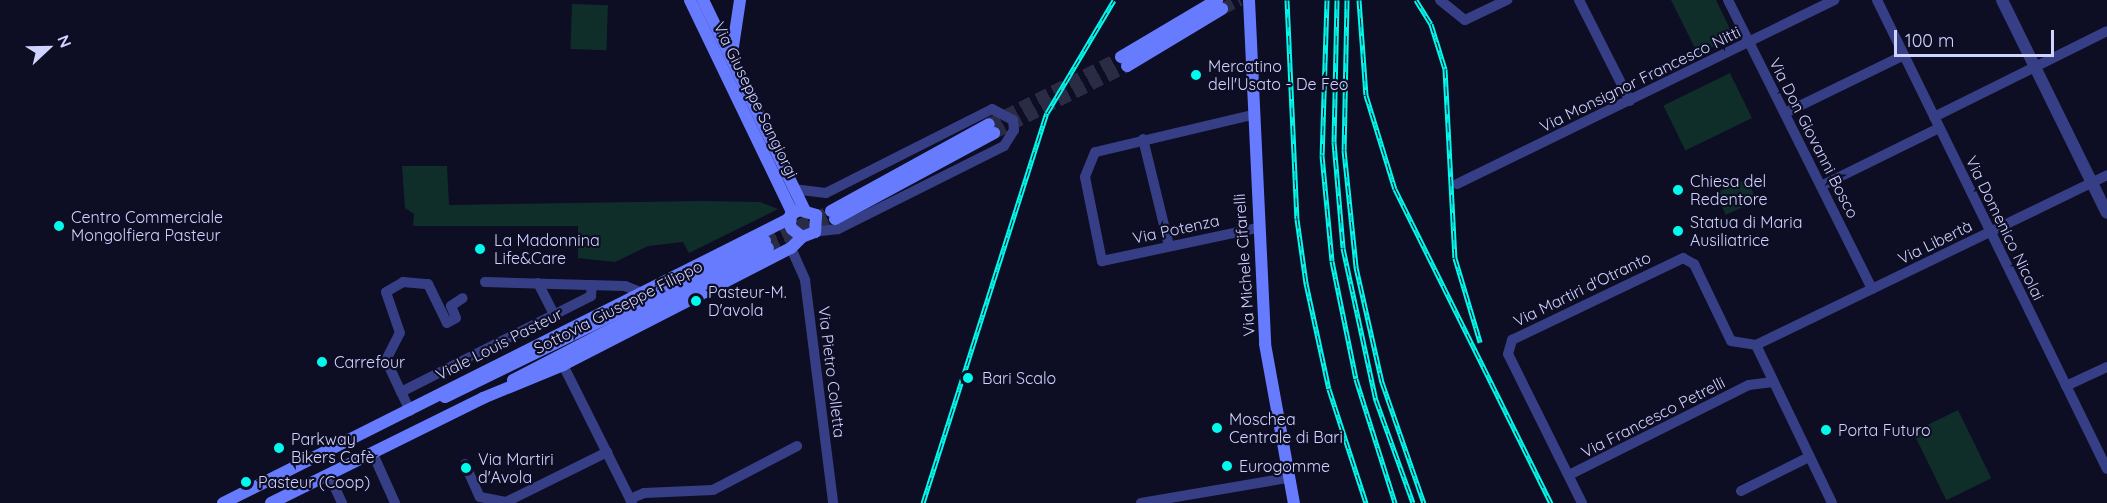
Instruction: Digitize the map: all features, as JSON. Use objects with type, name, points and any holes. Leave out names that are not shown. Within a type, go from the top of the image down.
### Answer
[{"type":"main road","name":"Via Giuseppe Sangiorgi","points":[[690,0],[791,215]]},
{"type":"main road","name":"Via Giuseppe Sangiorgi","points":[[703,0],[793,189],[806,209]]},
{"type":"main road","name":"Via Michele Cifarelli","points":[[1249,0],[1257,228],[1265,344],[1294,503]]},
{"type":"main road","points":[[1124,62],[1219,4]]},
{"type":"main road","points":[[712,19],[738,6]]},
{"type":"main road","points":[[734,63],[730,44],[738,6]]},
{"type":"main road","points":[[802,237],[792,229],[791,215],[971,134],[992,129],[833,215],[971,134]]},
{"type":"main road","points":[[271,503],[483,398],[563,365],[791,248],[802,237],[815,232],[818,219],[806,209]]},
{"type":"main road","name":"Viale Louis Pasteur","points":[[223,503],[410,411],[791,215]]},
{"type":"main road","name":"Sottovia Giuseppe Filippo","points":[[410,411],[513,367],[767,245],[483,398]]},
{"type":"street","points":[[1440,0],[1465,20],[1507,0]]},
{"type":"street","points":[[1579,0],[1630,101]]},
{"type":"street","name":"Via Don Giovanni Bosco","points":[[1728,0],[1872,289]]},
{"type":"street","name":"Via Monsignor Francesco Nitti","points":[[1457,184],[1835,0]]},
{"type":"street","name":"Via Domenico Nicolai","points":[[1876,0],[2107,469]]},
{"type":"street","points":[[2002,0],[2107,213]]},
{"type":"street","points":[[1821,186],[2035,67],[2107,31]]},
{"type":"street","points":[[1785,113],[1904,55]]},
{"type":"street","points":[[793,189],[826,193],[992,109],[1013,120],[1014,130],[1004,146],[838,229],[815,232]]},
{"type":"street","points":[[1169,246],[1143,139],[1252,115]]},
{"type":"street","name":"Via Potenza","points":[[1143,139],[1095,152],[1085,177],[1102,261],[1257,228]]},
{"type":"street","name":"Via Libertà","points":[[1758,350],[1872,289],[2107,175]]},
{"type":"street","name":"Via Pietro Colletta","points":[[791,248],[805,280],[833,503]]},
{"type":"street","name":"Via Martiri d'Otranto","points":[[1569,475],[1508,354],[1512,340],[1678,259],[1694,264],[1734,344],[1758,350]]},
{"type":"street","points":[[410,411],[386,360],[400,333],[386,292],[403,282],[428,284],[447,323],[456,318],[450,306],[463,298]]},
{"type":"street","points":[[485,282],[592,285],[640,292]]},
{"type":"street","points":[[538,283],[554,315]]},
{"type":"street","points":[[401,392],[591,296],[592,285]]},
{"type":"street","points":[[1758,350],[1832,503]]},
{"type":"street","name":"Via Francesco Petrelli","points":[[1750,385],[1758,350]]},
{"type":"street","points":[[563,365],[631,501],[644,493],[713,490],[797,446]]},
{"type":"street","points":[[2066,386],[2107,367]]},
{"type":"street","name":"Via Francesco Petrelli","points":[[1569,475],[1750,385],[1773,382]]},
{"type":"street","points":[[465,464],[480,497],[506,502],[607,452]]},
{"type":"street","points":[[373,454],[395,503]]},
{"type":"street","points":[[1741,491],[1809,457]]},
{"type":"street","points":[[329,475],[342,503]]},
{"type":"street","points":[[1569,475],[1582,503]]},
{"type":"street","points":[[1141,503],[1288,478]]},
{"type":"green space","points":[[1671,0],[1716,0],[1734,37],[1698,54]]},
{"type":"green space","points":[[572,4],[608,5],[606,50],[570,49]]},
{"type":"green space","points":[[1730,73],[1752,118],[1685,150],[1663,105]]},
{"type":"green space","points":[[402,166],[447,166],[449,205],[703,201],[760,202],[778,209],[689,253],[683,242],[648,246],[615,262],[578,258],[578,226],[413,226],[414,214],[405,208]]},
{"type":"green space","points":[[1747,179],[1757,201],[1726,215],[1716,193]]},
{"type":"green space","points":[[1958,410],[1991,478],[1946,500],[1913,432]]},
{"type":"tunnel","points":[[1222,9],[1240,0]]},
{"type":"tunnel","points":[[989,124],[1121,57]]},
{"type":"tunnel","points":[[994,133],[1127,66]]},
{"type":"tunnel","points":[[765,241],[831,211]]},
{"type":"tunnel","points":[[768,248],[835,219]]},
{"type":"railway","points":[[923,503],[1047,113],[1114,0]]},
{"type":"railway","points":[[1287,0],[1297,219],[1306,283],[1329,389],[1366,503]]},
{"type":"railway","points":[[1327,0],[1322,155],[1332,261],[1356,379],[1395,503]]},
{"type":"railway","points":[[1337,0],[1334,142],[1343,248],[1376,400],[1413,503]]},
{"type":"railway","points":[[1347,0],[1344,150],[1356,267],[1382,382],[1424,503]]},
{"type":"railway","points":[[1359,0],[1366,95],[1395,189],[1551,503]]},
{"type":"railway","points":[[1416,0],[1431,24],[1445,69],[1455,258],[1480,342]]},
{"type":"place","name":"Mercatino dell'Usato - De Feo","points":[[1196,75]]},
{"type":"place","name":"Chiesa del Redentore","points":[[1678,190]]},
{"type":"place","name":"Centro Commerciale Mongolfiera Pasteur","points":[[59,226]]},
{"type":"place","name":"Statua di Maria Ausiliatrice","points":[[1678,231]]},
{"type":"place","name":"La Madonnina Life&Care","points":[[480,249]]},
{"type":"place","name":"Pasteur-M. D'avola","points":[[696,301]]},
{"type":"place","name":"Carrefour","points":[[322,362]]},
{"type":"place","name":"Bari Scalo","points":[[968,378]]},
{"type":"place","name":"Moschea Centrale di Bari","points":[[1217,428]]},
{"type":"place","name":"Porta Futuro","points":[[1826,430]]},
{"type":"place","name":"Parkway Bikers Cafè","points":[[279,448]]},
{"type":"place","name":"Eurogomme","points":[[1227,466]]},
{"type":"place","name":"Via Martiri d'Avola","points":[[466,468]]},
{"type":"place","name":"Pasteur (Coop)","points":[[246,482]]}]
